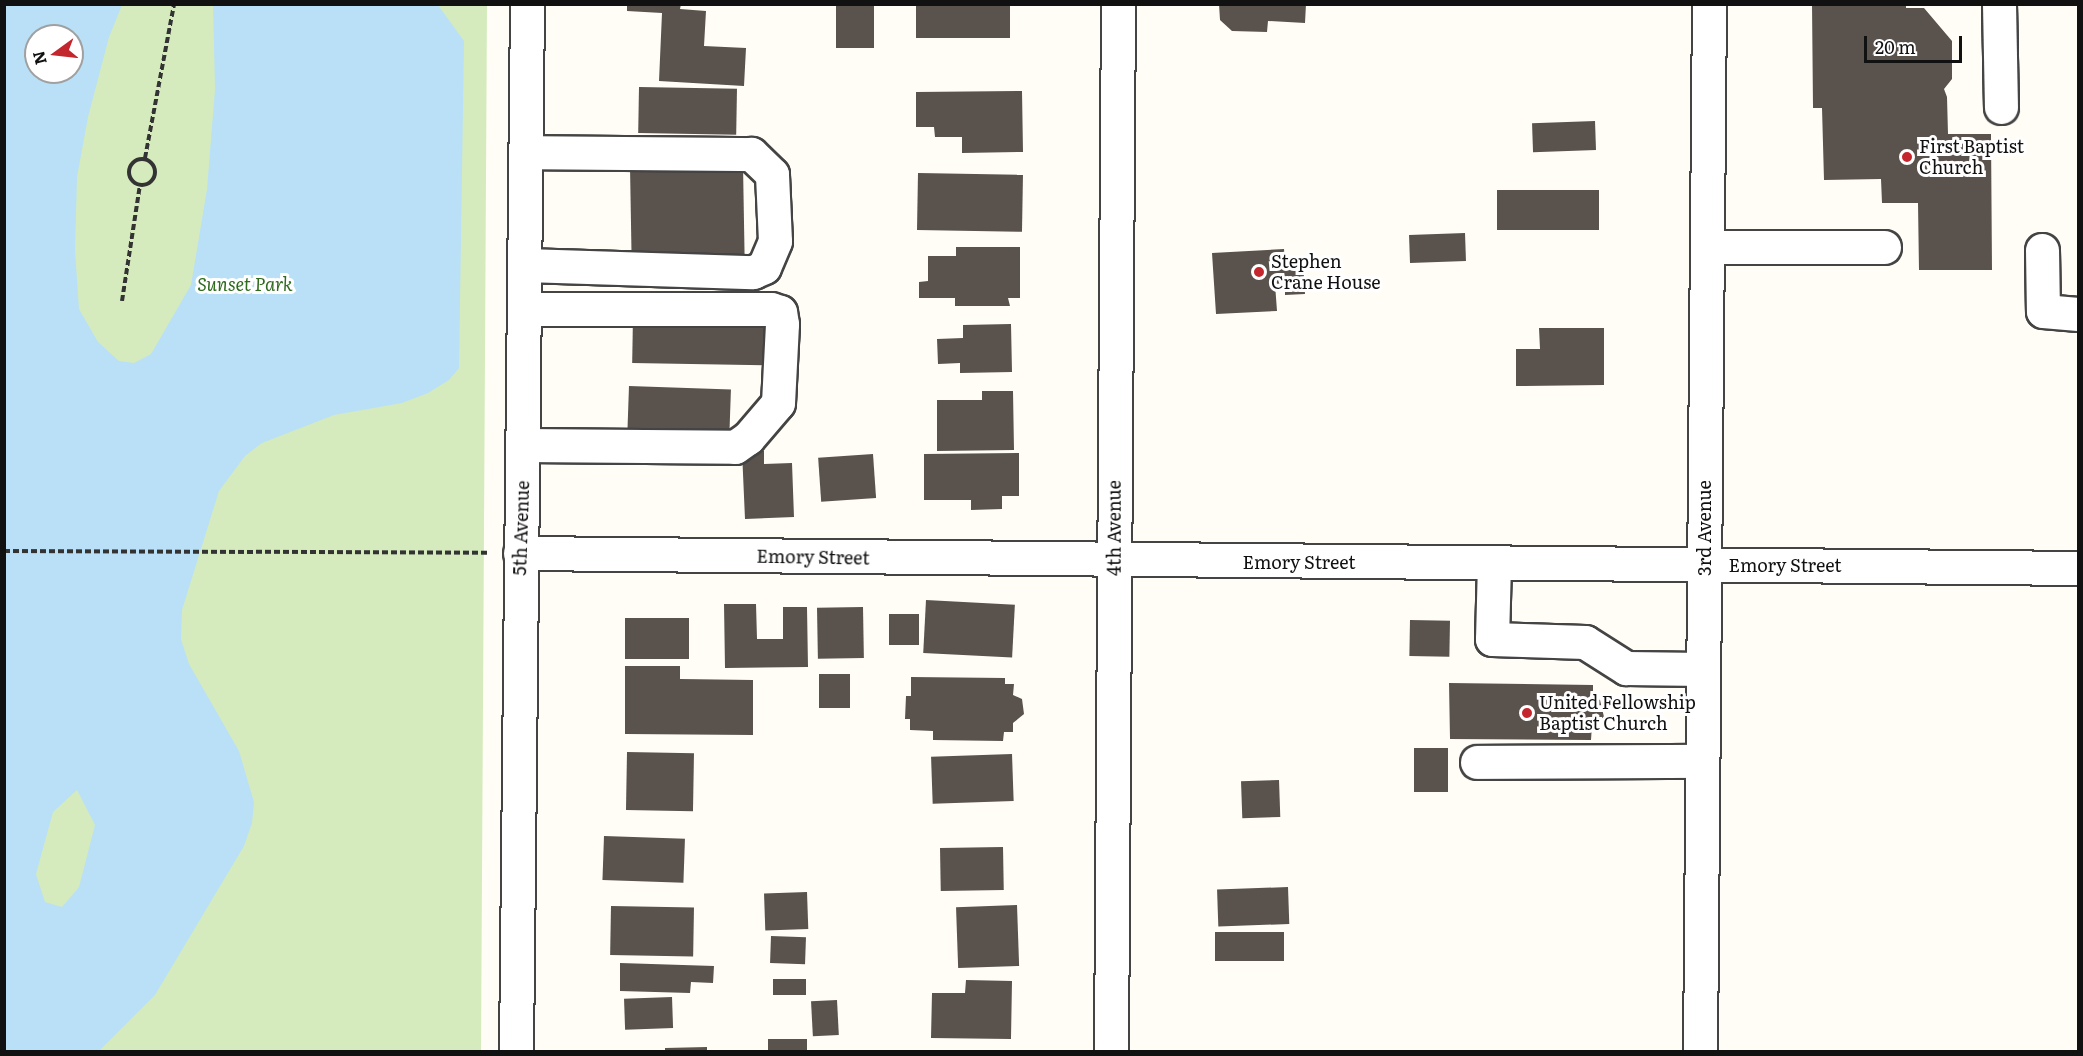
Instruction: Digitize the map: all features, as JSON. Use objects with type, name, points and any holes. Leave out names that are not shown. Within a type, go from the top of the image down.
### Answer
[{"type":"street","name":"5th Avenue","points":[[516,1052],[528,4]]},
{"type":"street","name":"4th Avenue","points":[[1111,1052],[1118,4]]},
{"type":"street","name":"3rd Avenue","points":[[1700,1052],[1709,4]]},
{"type":"street","points":[[2000,4],[2001,107]]},
{"type":"street","points":[[525,264],[753,273],[764,267],[775,241],[772,174],[752,154],[526,152]]},
{"type":"street","points":[[1707,247],[1884,247]]},
{"type":"street","points":[[2042,250],[2043,312],[2079,314]]},
{"type":"street","points":[[524,445],[735,447],[748,438],[778,403],[782,324],[780,312],[771,309],[525,309]]},
{"type":"street","name":"Emory Street","points":[[520,553],[2079,568]]},
{"type":"street","points":[[1494,563],[1492,639],[1586,642],[1626,669],[1703,669]]},
{"type":"street","points":[[1477,762],[1702,761]]},
{"type":"path","points":[[140,185],[152,180],[155,172],[145,158],[174,4]]},
{"type":"path","points":[[140,185],[130,178],[129,169],[133,162],[145,158]]},
{"type":"path","points":[[122,301],[140,185]]},
{"type":"path","points":[[4,551],[520,553]]},
{"type":"green space","name":"Sunset Park","points":[[5,5],[487,5],[481,1051],[5,1052]]},
{"type":"water","points":[[5,4],[122,5],[109,37],[88,117],[77,177],[75,250],[79,309],[98,342],[119,361],[134,363],[151,354],[191,285],[207,189],[215,89],[213,5],[438,5],[464,41],[459,368],[449,380],[428,393],[402,403],[334,415],[262,443],[245,456],[219,491],[182,610],[181,639],[189,664],[239,751],[254,802],[252,823],[244,846],[155,995],[99,1051],[5,1051]],"holes":[[[77,790],[95,825],[79,887],[62,907],[45,902],[36,874],[53,812]]]},
{"type":"building","points":[[627,4],[681,4],[680,9],[706,11],[704,46],[746,48],[744,86],[659,81],[662,13],[627,11]]},
{"type":"building","points":[[836,4],[874,4],[874,48],[836,48]]},
{"type":"building","points":[[916,4],[1010,4],[1010,38],[916,38]]},
{"type":"building","points":[[1219,4],[1306,4],[1305,23],[1268,21],[1267,32],[1232,31],[1220,20]]},
{"type":"building","name":"First Baptist Church","points":[[1812,4],[1906,4],[1906,8],[1924,8],[1952,41],[1952,79],[1944,89],[1947,97],[1948,134],[1991,134],[1992,270],[1919,270],[1918,203],[1882,203],[1881,179],[1824,180],[1822,108],[1813,108]]},
{"type":"building","points":[[639,87],[737,89],[736,135],[638,133]]},
{"type":"building","points":[[1022,91],[1023,152],[962,153],[962,137],[935,137],[934,127],[916,127],[916,92]]},
{"type":"building","points":[[1595,121],[1596,150],[1533,152],[1532,123]]},
{"type":"building","points":[[743,165],[745,266],[632,268],[630,167]]},
{"type":"building","points":[[918,173],[1023,175],[1022,232],[917,230]]},
{"type":"building","points":[[1497,190],[1599,190],[1599,230],[1497,230]]},
{"type":"building","points":[[1465,233],[1466,261],[1410,263],[1409,235]]},
{"type":"building","points":[[956,247],[1020,247],[1020,298],[1008,298],[1010,306],[955,306],[955,298],[919,298],[919,282],[928,281],[928,256],[956,256]]},
{"type":"building","name":"Stephen Crane House","points":[[1284,249],[1285,262],[1303,261],[1305,294],[1285,295],[1285,283],[1275,284],[1277,311],[1216,314],[1212,253]]},
{"type":"building","points":[[633,316],[773,318],[772,365],[632,363]]},
{"type":"building","points":[[1011,324],[1012,372],[960,373],[960,363],[938,364],[937,339],[963,338],[963,325]]},
{"type":"building","points":[[1539,328],[1604,328],[1604,385],[1516,386],[1516,349],[1540,349]]},
{"type":"building","points":[[629,386],[731,390],[729,439],[627,435]]},
{"type":"building","points":[[982,391],[1013,391],[1014,450],[937,451],[937,400],[982,400]]},
{"type":"building","points":[[742,451],[764,451],[764,464],[792,463],[794,517],[745,519]]},
{"type":"building","points":[[1019,453],[1019,496],[1002,496],[1002,509],[971,510],[971,500],[924,500],[924,454]]},
{"type":"building","points":[[873,454],[876,498],[821,502],[818,458]]},
{"type":"building","points":[[926,600],[1015,605],[1012,658],[923,653]]},
{"type":"building","points":[[724,604],[756,604],[757,639],[783,639],[783,607],[807,607],[808,667],[725,668]]},
{"type":"building","points":[[863,607],[864,658],[818,659],[817,608]]},
{"type":"building","points":[[889,614],[919,614],[919,645],[889,645]]},
{"type":"building","points":[[625,618],[689,618],[689,659],[625,659]]},
{"type":"building","points":[[1410,620],[1450,621],[1449,657],[1409,656]]},
{"type":"building","points":[[625,666],[680,666],[680,679],[753,680],[753,735],[625,734]]},
{"type":"building","points":[[819,674],[850,674],[850,708],[819,708]]},
{"type":"building","points":[[911,677],[1005,678],[1005,684],[1014,684],[1013,695],[1022,699],[1024,714],[1013,723],[1013,732],[1004,732],[1003,741],[933,740],[933,731],[910,730],[910,719],[905,719],[906,696],[911,696]]},
{"type":"building","name":"United Fellowship Baptist Church","points":[[1449,683],[1593,685],[1593,696],[1600,700],[1604,717],[1592,725],[1591,740],[1450,739]]},
{"type":"building","points":[[1414,748],[1448,748],[1448,792],[1414,792]]},
{"type":"building","points":[[627,752],[694,753],[693,811],[626,810]]},
{"type":"building","points":[[1012,754],[1014,801],[933,804],[931,757]]},
{"type":"building","points":[[1279,780],[1280,817],[1242,818],[1241,781]]},
{"type":"building","points":[[604,836],[685,839],[683,883],[602,880]]},
{"type":"building","points":[[1003,847],[1004,890],[941,891],[940,848]]},
{"type":"building","points":[[1288,887],[1289,924],[1218,926],[1217,889]]},
{"type":"building","points":[[807,892],[808,929],[765,930],[764,894]]},
{"type":"building","points":[[1017,905],[1019,966],[958,968],[956,907]]},
{"type":"building","points":[[611,906],[694,907],[693,956],[610,955]]},
{"type":"building","points":[[1215,932],[1284,932],[1284,961],[1215,961]]},
{"type":"building","points":[[771,936],[806,937],[805,964],[770,963]]},
{"type":"building","points":[[620,963],[714,966],[713,983],[691,982],[690,993],[620,991]]},
{"type":"building","points":[[773,979],[806,979],[806,995],[773,995]]},
{"type":"building","points":[[966,980],[1012,981],[1011,1039],[931,1038],[932,993],[965,993]]},
{"type":"building","points":[[672,997],[673,1028],[625,1030],[624,999]]},
{"type":"building","points":[[837,1000],[839,1035],[813,1036],[811,1001]]},
{"type":"building","points":[[768,1039],[807,1039],[807,1052],[768,1052]]},
{"type":"building","points":[[707,1047],[707,1052],[665,1052],[665,1048]]},
{"type":"place","name":"First Baptist Church","points":[[1907,157]]},
{"type":"place","name":"Stephen Crane House","points":[[1259,272]]},
{"type":"place","name":"United Fellowship Baptist Church","points":[[1527,713]]}]
